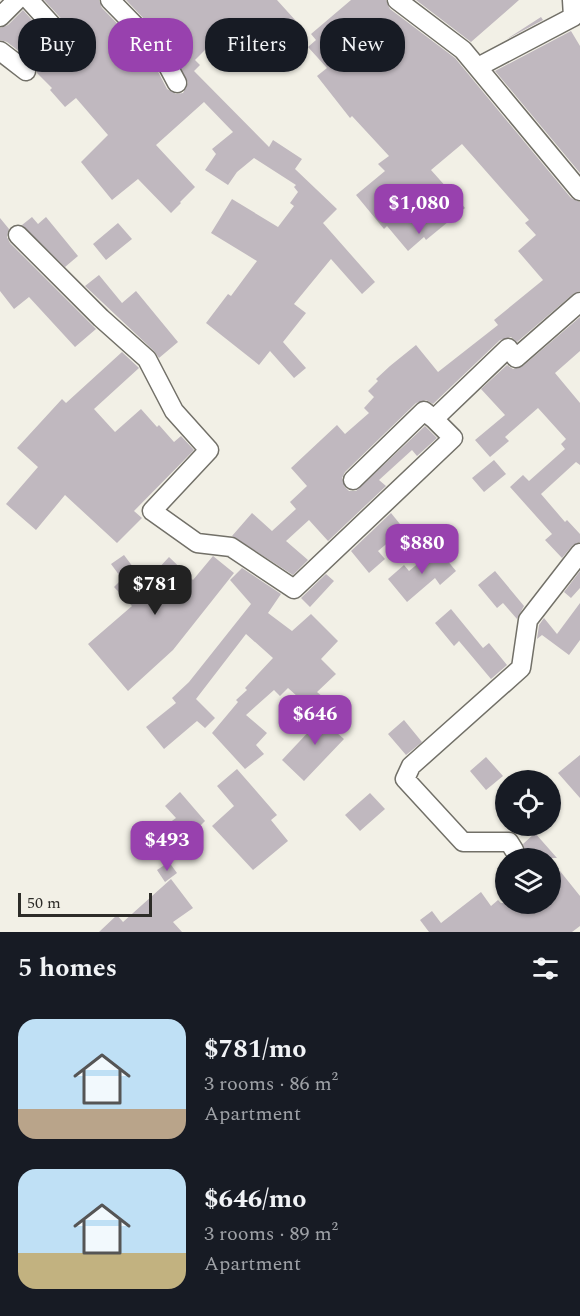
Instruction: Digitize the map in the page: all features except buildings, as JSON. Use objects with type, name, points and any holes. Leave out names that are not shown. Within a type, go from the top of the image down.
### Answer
[{"type":"street","points":[[0,17],[17,0]]},
{"type":"street","points":[[29,0],[45,18]]},
{"type":"street","points":[[110,0],[160,51],[177,83]]},
{"type":"street","points":[[397,0],[463,50],[580,191]]},
{"type":"street","points":[[478,67],[573,17],[572,0]]},
{"type":"street","points":[[0,51],[18,65]]},
{"type":"street","points":[[18,235],[101,318],[147,359],[174,411],[209,450],[152,511],[197,543],[231,547],[294,589],[453,438],[424,411],[353,480]]},
{"type":"street","points":[[435,419],[508,348],[516,358],[580,302]]},
{"type":"street","points":[[513,848],[509,842],[463,842],[405,779],[411,766],[521,668],[528,620],[580,554]]}]
